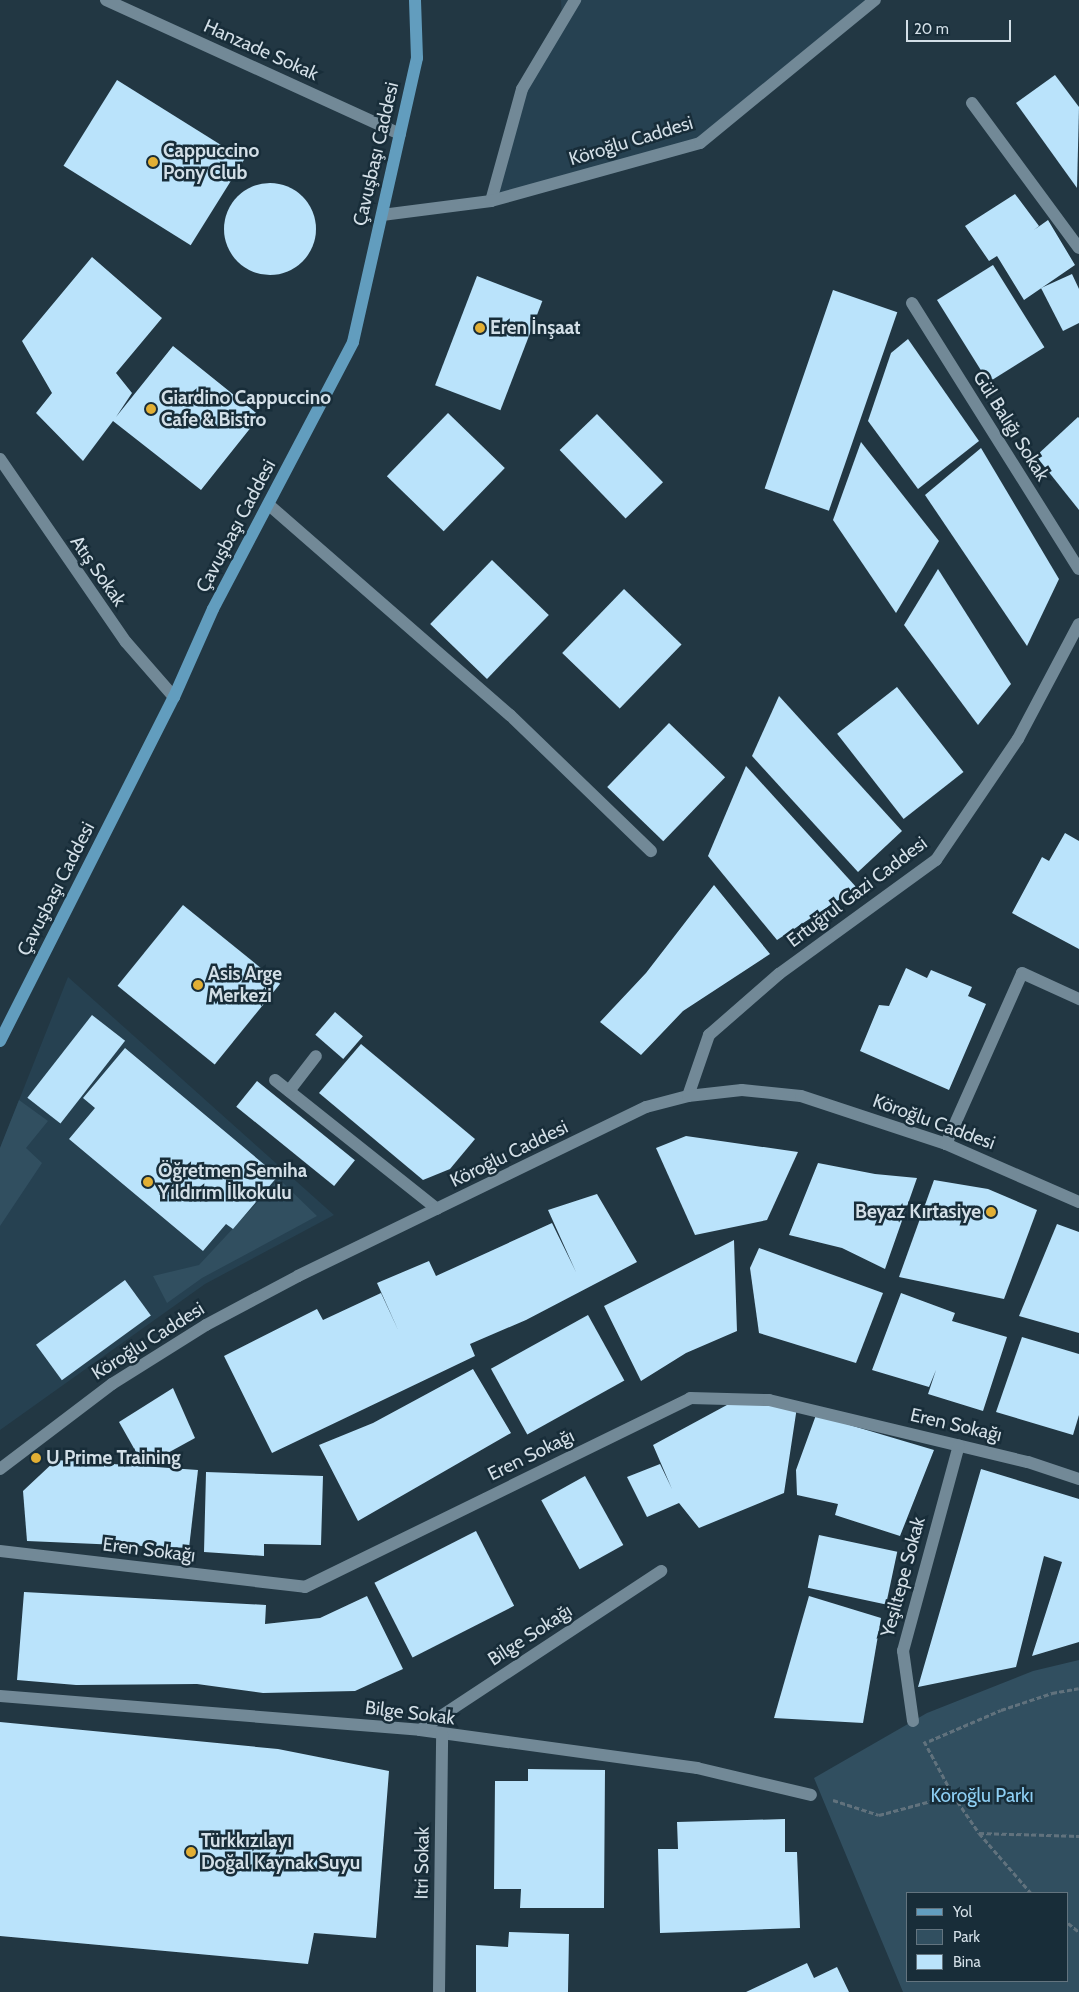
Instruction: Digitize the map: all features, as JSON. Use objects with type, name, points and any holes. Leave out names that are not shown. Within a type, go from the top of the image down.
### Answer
[{"type":"main road","name":"Çavuşbaşı Caddesi","points":[[0,1041],[174,697],[213,609],[353,342],[417,58],[415,0]]},
{"type":"street","name":"Hanzade Sokak","points":[[106,0],[400,134]]},
{"type":"street","points":[[490,201],[522,89],[575,0]]},
{"type":"street","name":"Köroğlu Caddesi","points":[[382,215],[490,201],[700,143],[875,0]]},
{"type":"street","points":[[972,103],[1079,248]]},
{"type":"street","name":"Gül Balığı Sokak","points":[[912,303],[1079,569]]},
{"type":"street","name":"Atış Sokak","points":[[0,459],[126,642],[174,697]]},
{"type":"street","points":[[269,505],[510,715],[651,851]]},
{"type":"street","name":"Ertuğrul Gazi Caddesi","points":[[688,1096],[709,1035],[779,974],[936,860],[1018,739],[1079,624]]},
{"type":"street","points":[[946,1144],[1022,972],[1079,999]]},
{"type":"street","points":[[289,1091],[316,1056]]},
{"type":"street","points":[[275,1080],[437,1209]]},
{"type":"street","name":"Köroğlu Caddesi","points":[[0,1469],[112,1384],[206,1325],[646,1107],[688,1096],[742,1090],[800,1096],[946,1144],[1079,1202]]},
{"type":"street","name":"Eren Sokağı","points":[[0,1551],[305,1587],[690,1398],[769,1400],[1028,1462],[1079,1479]]},
{"type":"street","name":"Yeşiltepe Sokak","points":[[913,1721],[902,1651],[959,1445]]},
{"type":"street","name":"Bilge Sokağı","points":[[420,1730],[661,1571]]},
{"type":"street","name":"Bilge Sokak","points":[[0,1696],[420,1730],[697,1768],[811,1795]]},
{"type":"street","name":"Itri Sokak","points":[[440,1992],[442,1734]]},
{"type":"path","points":[[925,1743],[1001,1710],[1052,1693],[1079,1688]]},
{"type":"path","points":[[913,1721],[953,1795],[979,1833],[1031,1892]]},
{"type":"path","points":[[811,1795],[880,1815],[953,1795]]},
{"type":"path","points":[[979,1833],[1079,1836]]},
{"type":"path","points":[[1069,1924],[1079,1932]]},
{"type":"shaded area","points":[[561,0],[875,0],[700,143],[491,201],[522,89],[562,22]]},
{"type":"shaded area","name":"Öğretmen Semiha Yıldırım İlkokulu","points":[[68,977],[334,1215],[205,1284],[0,1430],[0,1148]]},
{"type":"green space","points":[[19,1100],[48,1121],[26,1148],[42,1163],[0,1226],[0,1148]]},
{"type":"green space","points":[[279,1179],[317,1216],[202,1278],[167,1303],[153,1276],[199,1265]]},
{"type":"green space","name":"Köroğlu Parkı","points":[[1079,1660],[1079,1992],[903,1992],[814,1778],[927,1713],[1033,1671]]},
{"type":"building","points":[[1055,75],[1079,107],[1077,188],[1016,103]]},
{"type":"building","name":"Cappuccino Pony Club","points":[[117,80],[244,159],[191,245],[63,166]]},
{"type":"building","points":[[270,183],[287,187],[302,197],[312,212],[316,229],[312,246],[302,261],[287,271],[270,275],[253,271],[238,261],[228,246],[224,229],[228,212],[238,197],[253,187]]},
{"type":"building","points":[[1015,194],[1039,226],[1034,230],[1048,220],[1075,265],[1024,300],[997,256],[989,261],[965,226]]},
{"type":"building","points":[[92,257],[162,318],[116,373],[132,393],[116,417],[173,346],[260,416],[201,490],[113,421],[83,461],[36,413],[52,393],[22,341]]},
{"type":"building","points":[[993,265],[1044,347],[988,382],[937,300]]},
{"type":"building","points":[[1072,274],[1079,289],[1079,323],[1063,331],[1041,288]]},
{"type":"building","points":[[477,276],[542,301],[500,410],[435,385]]},
{"type":"building","points":[[833,290],[897,312],[829,511],[765,489]]},
{"type":"building","points":[[908,339],[979,441],[918,489],[868,421],[891,353]]},
{"type":"building","points":[[448,413],[505,468],[444,531],[387,476]]},
{"type":"building","points":[[597,414],[663,482],[626,518],[560,450]]},
{"type":"building","points":[[1079,418],[1079,510],[1036,456]]},
{"type":"building","points":[[861,442],[939,541],[896,613],[833,520]]},
{"type":"building","points":[[981,448],[1059,579],[1027,646],[925,495]]},
{"type":"building","points":[[492,560],[549,615],[487,679],[430,624]]},
{"type":"building","points":[[938,569],[1011,684],[978,725],[904,625]]},
{"type":"building","points":[[624,589],[682,645],[620,709],[562,653]]},
{"type":"building","points":[[897,687],[963,772],[904,819],[837,734]]},
{"type":"building","points":[[779,696],[902,831],[858,872],[752,756]]},
{"type":"building","points":[[669,723],[725,777],[663,841],[607,787]]},
{"type":"building","points":[[746,766],[857,888],[777,940],[708,856]]},
{"type":"building","points":[[1065,833],[1079,841],[1079,949],[1012,913],[1042,857],[1049,861]]},
{"type":"building","points":[[714,885],[770,954],[683,1011],[641,1055],[600,1022],[646,973]]},
{"type":"building","name":"Asis Arge Merkezi","points":[[183,905],[280,984],[215,1064],[118,986]]},
{"type":"building","points":[[906,968],[927,978],[931,970],[972,987],[968,996],[986,1004],[949,1090],[860,1051],[879,1005],[889,1006]]},
{"type":"building","points":[[335,1012],[363,1036],[343,1059],[315,1035]]},
{"type":"building","points":[[92,1015],[125,1041],[60,1124],[27,1098]]},
{"type":"building","points":[[361,1044],[475,1139],[450,1169],[423,1180],[319,1093]]},
{"type":"building","points":[[125,1048],[278,1176],[233,1229],[226,1224],[203,1251],[69,1139],[95,1108],[83,1098]]},
{"type":"building","points":[[257,1081],[355,1160],[334,1186],[236,1107]]},
{"type":"building","points":[[686,1136],[798,1152],[767,1220],[695,1235],[656,1148]]},
{"type":"building","points":[[818,1163],[875,1174],[917,1178],[885,1269],[842,1248],[789,1235]]},
{"type":"building","points":[[934,1180],[988,1189],[1037,1210],[1004,1299],[899,1277]]},
{"type":"building","points":[[597,1194],[637,1262],[526,1320],[470,1344],[475,1356],[272,1453],[224,1356],[317,1309],[323,1320],[381,1293],[399,1332],[377,1283],[429,1261],[436,1276],[552,1223],[576,1272],[548,1210]]},
{"type":"building","points":[[1057,1224],[1079,1232],[1079,1333],[1019,1316]]},
{"type":"building","points":[[734,1240],[737,1331],[686,1353],[641,1381],[604,1306]]},
{"type":"building","points":[[759,1248],[883,1293],[856,1363],[759,1333],[750,1268]]},
{"type":"building","points":[[125,1280],[151,1316],[62,1380],[36,1345]]},
{"type":"building","points":[[901,1293],[955,1313],[952,1321],[1007,1337],[983,1411],[928,1394],[936,1370],[929,1387],[872,1370]]},
{"type":"building","points":[[588,1315],[624,1381],[527,1434],[491,1369]]},
{"type":"building","points":[[1022,1337],[1079,1354],[1079,1415],[1073,1435],[996,1412]]},
{"type":"building","points":[[473,1369],[511,1433],[358,1521],[319,1445],[373,1423]]},
{"type":"building","points":[[173,1388],[195,1438],[144,1466],[119,1422]]},
{"type":"building","points":[[738,1399],[797,1407],[784,1493],[699,1528],[679,1503],[647,1517],[627,1477],[660,1464],[672,1489],[653,1445]]},
{"type":"building","points":[[816,1415],[934,1450],[900,1536],[835,1515],[838,1504],[797,1495],[796,1470]]},
{"type":"building","points":[[56,1460],[198,1470],[189,1548],[27,1541],[23,1491]]},
{"type":"building","points":[[981,1469],[1079,1499],[1079,1642],[1032,1656],[1062,1562],[1044,1556],[1016,1667],[918,1687]]},
{"type":"building","points":[[206,1472],[323,1476],[321,1545],[264,1544],[264,1556],[204,1552]]},
{"type":"building","points":[[585,1476],[623,1545],[580,1569],[541,1500]]},
{"type":"building","points":[[476,1531],[514,1606],[413,1658],[374,1583]]},
{"type":"building","points":[[819,1535],[897,1552],[886,1604],[808,1588]]},
{"type":"building","points":[[24,1592],[266,1605],[265,1624],[320,1618],[367,1596],[403,1669],[355,1691],[263,1693],[197,1684],[76,1685],[17,1680]]},
{"type":"building","points":[[809,1596],[881,1618],[863,1723],[774,1718]]},
{"type":"building","name":"Türkkızılayı Doğal Kaynak Suyu","points":[[0,1722],[278,1749],[389,1771],[376,1938],[314,1933],[308,1964],[0,1936]]},
{"type":"building","points":[[528,1769],[605,1770],[604,1908],[520,1908],[521,1889],[494,1889],[495,1781],[528,1781]]},
{"type":"building","points":[[785,1819],[785,1852],[797,1852],[800,1928],[660,1933],[658,1849],[678,1849],[677,1822]]},
{"type":"building","points":[[509,1932],[569,1934],[568,1992],[476,1992],[476,1945],[508,1947]]},
{"type":"building","points":[[807,1963],[814,1978],[837,1967],[849,1992],[746,1992]]},
{"type":"place","name":"Cappuccino Pony Club","points":[[153,162]]},
{"type":"place","name":"Eren İnşaat","points":[[480,328]]},
{"type":"place","name":"Giardino Cappuccino Cafe & Bistro","points":[[151,409]]},
{"type":"place","name":"Asis Arge Merkezi","points":[[198,985]]},
{"type":"place","name":"Öğretmen Semiha Yıldırım İlkokulu","points":[[148,1182]]},
{"type":"place","name":"Beyaz Kırtasiye","points":[[991,1212]]},
{"type":"place","name":"U Prime Training","points":[[36,1458]]},
{"type":"place","name":"Türkkızılayı Doğal Kaynak Suyu","points":[[191,1852]]}]
